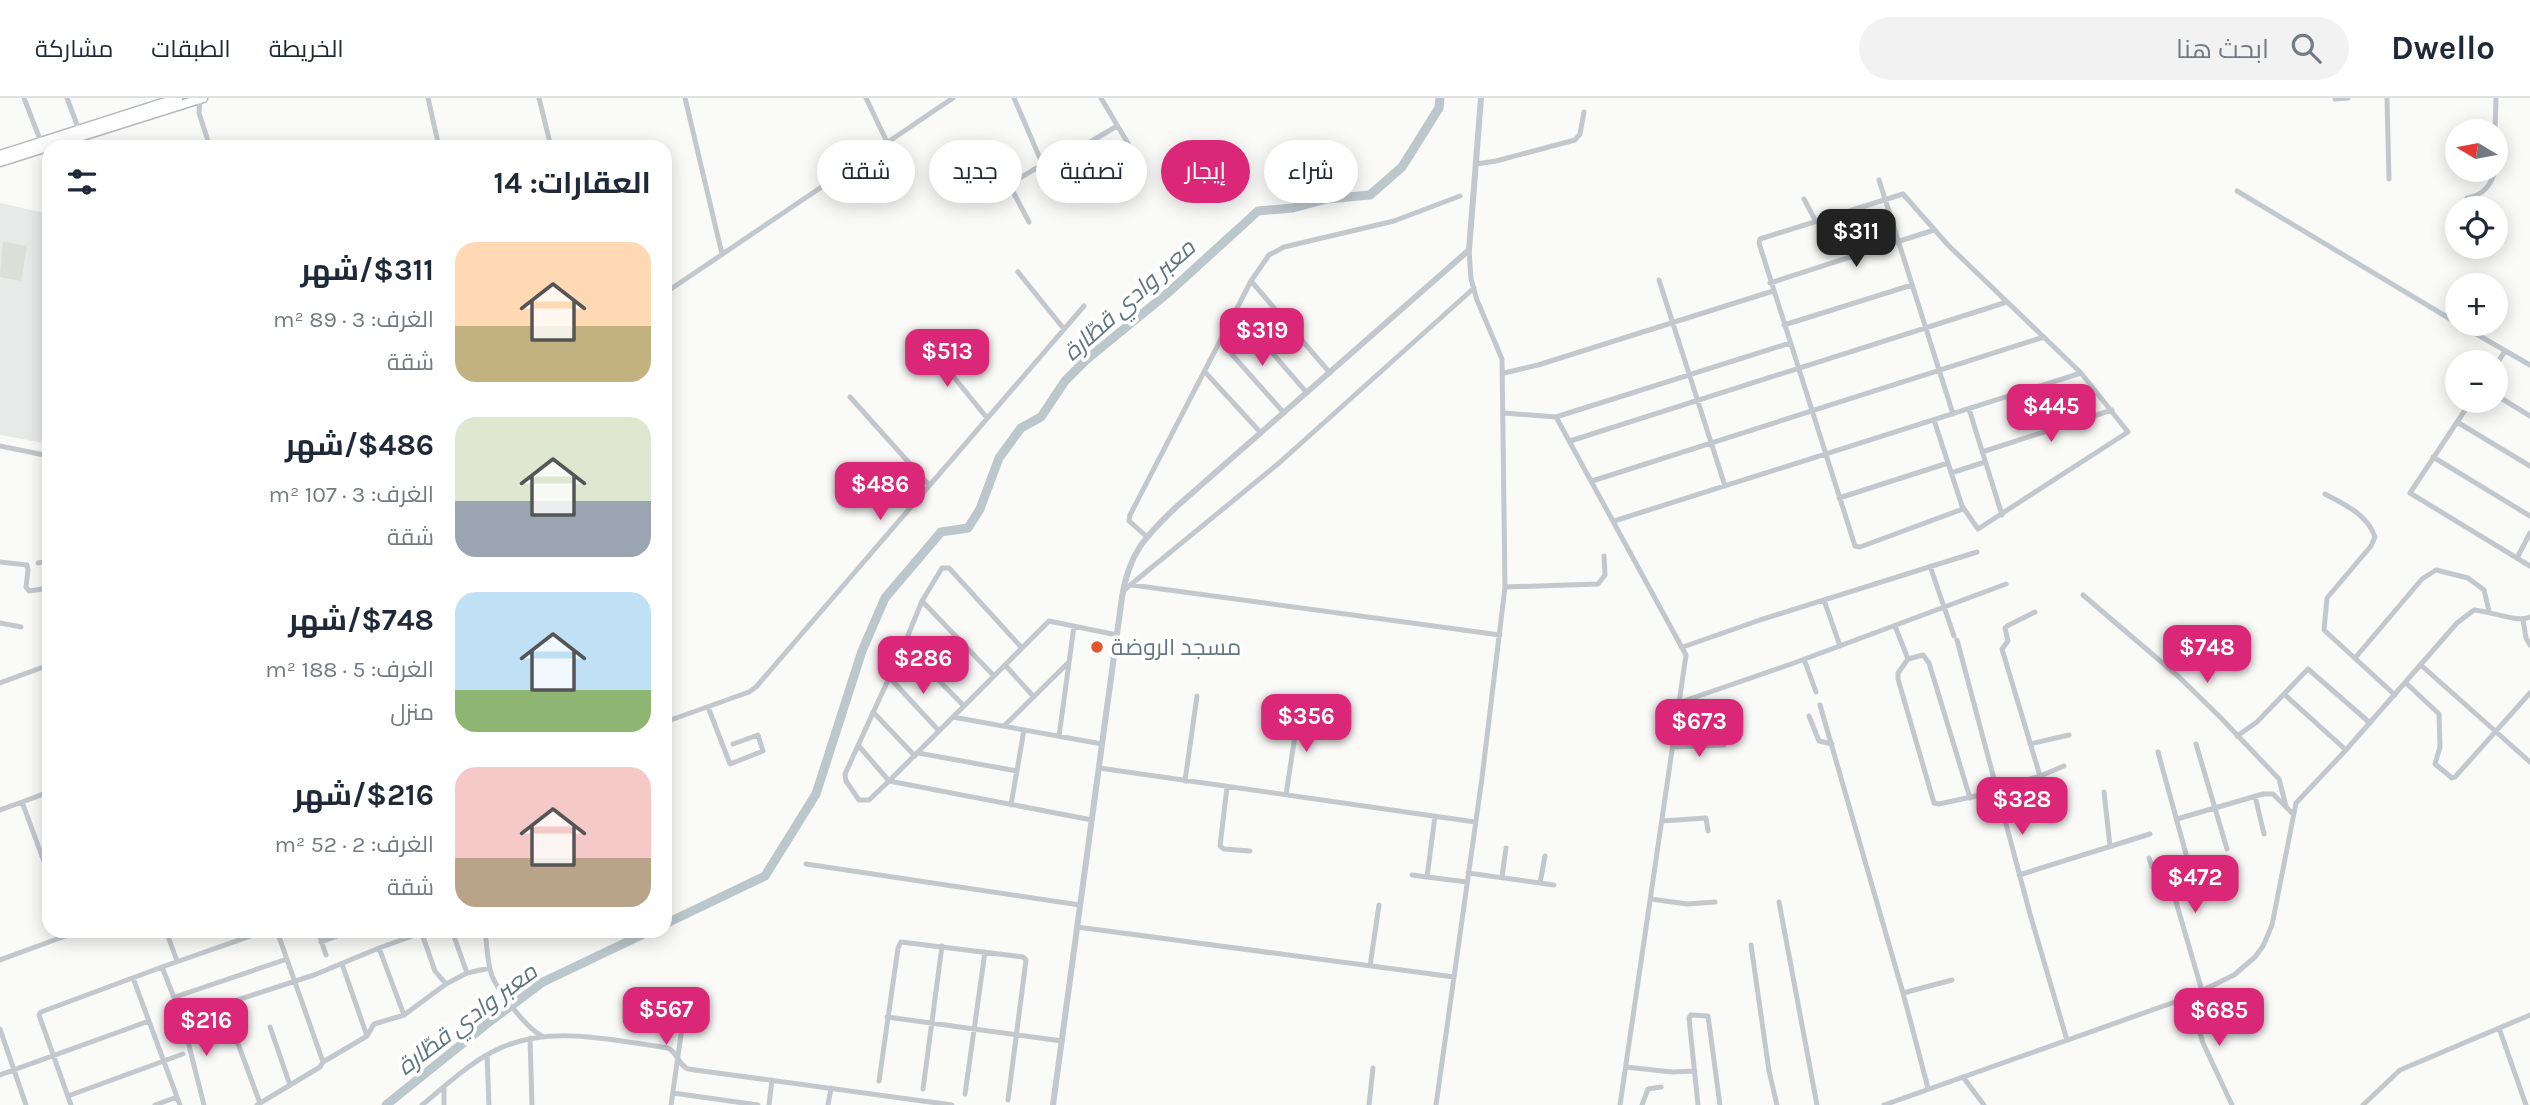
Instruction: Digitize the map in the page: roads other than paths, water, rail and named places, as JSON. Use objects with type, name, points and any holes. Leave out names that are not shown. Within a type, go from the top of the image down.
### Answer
[{"type":"highway","points":[[47,140],[182,101],[201,98]]},
{"type":"highway","points":[[66,140],[182,101]]},
{"type":"highway","points":[[0,155],[41,142]]},
{"type":"highway","points":[[0,162],[42,148]]},
{"type":"street","points":[[24,98],[41,142]]},
{"type":"street","points":[[67,98],[79,130]]},
{"type":"street","points":[[201,98],[199,113],[208,140]]},
{"type":"street","points":[[428,98],[437,140]]},
{"type":"street","points":[[539,98],[549,140]]},
{"type":"street","points":[[685,98],[722,254]]},
{"type":"street","points":[[866,98],[886,140]]},
{"type":"street","points":[[890,140],[953,98]]},
{"type":"street","points":[[1014,98],[1042,163],[1022,176]]},
{"type":"street","points":[[1101,98],[1125,140]]},
{"type":"street","points":[[1436,1105],[1505,587],[1504,373],[1501,352],[1481,314],[1469,250],[1481,98]]},
{"type":"street","points":[[2335,99],[2348,98]]},
{"type":"street","points":[[2387,98],[2389,179]]},
{"type":"street","points":[[2495,119],[2496,98]]},
{"type":"street","points":[[182,101],[199,113]]},
{"type":"street","points":[[1476,164],[1575,140],[1580,134],[1584,111]]},
{"type":"street","points":[[1095,140],[1117,127]]},
{"type":"street","points":[[1879,180],[1953,414]]},
{"type":"street","points":[[2476,196],[2484,191],[2489,182]]},
{"type":"street","points":[[672,288],[817,190]]},
{"type":"street","points":[[2237,191],[2445,315]]},
{"type":"street","points":[[1934,420],[1963,509],[1978,529],[2126,434],[2127,429],[2081,373],[1934,230],[1905,194],[1899,193],[1760,239],[1770,283],[1854,545],[1858,547],[1963,509]]},
{"type":"street","points":[[1146,536],[1129,521],[1130,515],[1251,281],[1269,255],[1284,247],[1394,221],[1460,196]]},
{"type":"street","points":[[1804,199],[1815,220]]},
{"type":"street","points":[[1019,203],[1029,222]]},
{"type":"street","points":[[1770,283],[1934,230]]},
{"type":"street","points":[[1053,1105],[1123,592],[1132,559],[1146,536],[1469,250]]},
{"type":"street","points":[[1018,272],[1065,328]]},
{"type":"street","points":[[1251,281],[1330,373]]},
{"type":"street","points":[[1658,281],[1725,486]]},
{"type":"street","points":[[1784,325],[1912,285]]},
{"type":"street","points":[[1123,592],[1279,463],[1474,288]]},
{"type":"street","points":[[1504,373],[1538,365],[1773,291]]},
{"type":"street","points":[[1570,441],[2007,302]]},
{"type":"street","points":[[672,720],[749,692],[756,687],[1084,306]]},
{"type":"street","points":[[1236,311],[1307,393]]},
{"type":"street","points":[[2480,336],[2503,350]]},
{"type":"street","points":[[1592,481],[2044,337]]},
{"type":"street","points":[[1220,341],[1284,413]]},
{"type":"street","points":[[1504,414],[1556,417],[1790,343]]},
{"type":"street","points":[[927,344],[987,418]]},
{"type":"street","points":[[2508,353],[2530,365]]},
{"type":"street","points":[[1205,372],[1261,433]]},
{"type":"street","points":[[1614,522],[2081,373]]},
{"type":"street","points":[[850,397],[929,485]]},
{"type":"street","points":[[2508,402],[2530,416]]},
{"type":"street","points":[[1969,409],[2002,515]]},
{"type":"street","points":[[1982,452],[2112,410]]},
{"type":"street","points":[[2463,413],[2411,490],[2412,495],[2530,566]]},
{"type":"street","points":[[1556,417],[1686,655],[1620,1105],[1629,1105]]},
{"type":"street","points":[[2457,422],[2530,466]]},
{"type":"street","points":[[0,446],[42,455]]},
{"type":"street","points":[[2432,457],[2530,516]]},
{"type":"street","points":[[1951,473],[1985,462]]},
{"type":"street","points":[[1839,498],[1948,463]]},
{"type":"street","points":[[2325,494],[2358,513],[2373,530],[2375,537],[2371,546],[2327,598],[2323,630],[2395,695]]},
{"type":"street","points":[[2517,558],[2530,533]]},
{"type":"street","points":[[1683,647],[1977,552]]},
{"type":"street","points":[[1505,587],[1598,584],[1605,575],[1604,556]]},
{"type":"street","points":[[0,562],[27,565],[29,570],[26,587],[29,591],[42,589]]},
{"type":"street","points":[[38,564],[42,563]]},
{"type":"street","points":[[1023,648],[946,566],[942,568],[922,601],[845,774],[846,781],[859,800],[869,800],[1023,648],[1049,621],[1117,635]]},
{"type":"street","points":[[1930,566],[1955,638],[2067,1040]]},
{"type":"street","points":[[2356,658],[2422,579],[2436,570],[2468,578],[2484,590],[2489,611]]},
{"type":"street","points":[[1681,702],[2006,584]]},
{"type":"street","points":[[1132,585],[1500,635]]},
{"type":"street","points":[[2083,595],[2179,677],[2279,779],[2286,806]]},
{"type":"street","points":[[1824,600],[1840,646]]},
{"type":"street","points":[[922,601],[994,676]]},
{"type":"street","points":[[1884,1105],[2189,997],[2234,975],[2255,957],[2263,946],[2274,914],[2296,803],[2463,618],[2474,610],[2523,620],[2530,617]]},
{"type":"street","points":[[2035,612],[2007,626],[2005,631],[2008,641],[2002,649],[2040,776]]},
{"type":"street","points":[[2523,620],[2530,645]]},
{"type":"street","points":[[0,623],[21,627]]},
{"type":"street","points":[[1895,625],[1908,659]]},
{"type":"street","points":[[1059,736],[1074,626]]},
{"type":"street","points":[[904,645],[964,706]]},
{"type":"street","points":[[1970,798],[1929,663],[1923,655],[1908,659],[1898,673],[1898,679],[1934,803],[1939,804],[1970,798],[1985,794]]},
{"type":"street","points":[[1804,659],[1816,692]]},
{"type":"street","points":[[1004,726],[1069,662]]},
{"type":"street","points":[[1005,665],[1034,697]]},
{"type":"street","points":[[2421,666],[2530,762]]},
{"type":"street","points":[[0,683],[42,668]]},
{"type":"street","points":[[2237,736],[2257,722],[2308,669],[2370,723]]},
{"type":"street","points":[[889,677],[939,731]]},
{"type":"street","points":[[2406,683],[2439,715],[2438,734],[2441,740],[2435,764],[2452,778],[2530,694]]},
{"type":"street","points":[[2284,694],[2346,750]]},
{"type":"street","points":[[1185,781],[1197,696]]},
{"type":"street","points":[[1820,705],[1928,1088]]},
{"type":"street","points":[[708,707],[730,764],[763,751],[758,735]]},
{"type":"street","points":[[1286,795],[1299,709]]},
{"type":"street","points":[[873,712],[916,754],[1017,771]]},
{"type":"street","points":[[1809,716],[1819,741],[1832,744]]},
{"type":"street","points":[[953,717],[1102,744]]},
{"type":"street","points":[[1011,805],[1024,730]]},
{"type":"street","points":[[733,744],[766,732]]},
{"type":"street","points":[[2030,744],[2069,735]]},
{"type":"street","points":[[2196,744],[2227,849]]},
{"type":"street","points":[[858,745],[889,781],[1092,820]]},
{"type":"street","points":[[1673,747],[1724,746]]},
{"type":"street","points":[[2158,752],[2186,854]]},
{"type":"street","points":[[1996,789],[2064,766]]},
{"type":"street","points":[[1099,768],[1475,822]]},
{"type":"street","points":[[1227,787],[1220,846],[1224,849],[1250,851]]},
{"type":"street","points":[[2104,792],[2110,846]]},
{"type":"street","points":[[2176,819],[2255,796],[2273,794],[2293,814]]},
{"type":"street","points":[[0,810],[42,795]]},
{"type":"street","points":[[2255,796],[2264,834]]},
{"type":"street","points":[[22,802],[42,856]]},
{"type":"street","points":[[1427,877],[1435,816]]},
{"type":"street","points":[[1662,821],[1706,818],[1707,831]]},
{"type":"street","points":[[2019,875],[2150,834]]},
{"type":"street","points":[[1502,877],[1506,848]]},
{"type":"street","points":[[1540,883],[1545,856]]},
{"type":"street","points":[[2149,858],[2152,867],[2167,871],[2202,991]]},
{"type":"street","points":[[806,864],[1080,905]]},
{"type":"street","points":[[1468,873],[1554,885]]},
{"type":"street","points":[[1412,875],[1467,882]]},
{"type":"street","points":[[1651,899],[1687,904],[1715,902]]},
{"type":"street","points":[[1779,902],[1817,1105]]},
{"type":"street","points":[[1370,966],[1379,905]]},
{"type":"street","points":[[1077,927],[1454,977]]},
{"type":"street","points":[[0,960],[55,938]]},
{"type":"street","points":[[169,938],[177,961]]},
{"type":"street","points":[[71,1105],[39,1015],[41,1012],[244,938]]},
{"type":"street","points":[[280,938],[323,1062]]},
{"type":"street","points":[[320,938],[326,956]]},
{"type":"street","points":[[321,942],[332,938]]},
{"type":"street","points":[[182,1018],[295,982],[405,938]]},
{"type":"street","points":[[423,938],[435,971],[446,984]]},
{"type":"street","points":[[454,938],[467,973]]},
{"type":"street","points":[[486,938],[494,980],[529,1027],[542,1036]]},
{"type":"street","points":[[879,1081],[899,944],[904,941],[1026,958],[1008,1100]]},
{"type":"street","points":[[1751,945],[1769,1071],[1777,1105]]},
{"type":"street","points":[[923,1089],[942,946]]},
{"type":"street","points":[[379,948],[404,1015]]},
{"type":"street","points":[[965,1094],[985,952]]},
{"type":"street","points":[[175,997],[287,959]]},
{"type":"street","points":[[342,964],[368,1037]]},
{"type":"street","points":[[162,967],[182,1018],[204,1105]]},
{"type":"street","points":[[224,1006],[259,1104],[320,1067],[323,1062],[368,1037],[374,1024],[404,1015],[446,984],[467,973],[490,968]]},
{"type":"street","points":[[133,978],[180,1105]]},
{"type":"street","points":[[1903,993],[1952,979]]},
{"type":"street","points":[[671,1105],[687,993]]},
{"type":"street","points":[[2189,997],[2203,1042],[2232,1105]]},
{"type":"street","points":[[1699,1105],[1689,1017],[1707,1014],[1720,1105]]},
{"type":"street","points":[[2363,1105],[2400,1070],[2530,1014]]},
{"type":"street","points":[[887,1017],[1062,1041]]},
{"type":"street","points":[[0,1075],[149,1021]]},
{"type":"street","points":[[270,1027],[290,1085]]},
{"type":"street","points":[[529,1027],[527,1039],[532,1105]]},
{"type":"street","points":[[2499,1028],[2526,1105]]},
{"type":"street","points":[[0,1029],[26,1105]]},
{"type":"street","points":[[422,1105],[487,1055],[542,1036],[608,1040],[668,1048],[682,1066],[688,1069],[952,1105]]},
{"type":"street","points":[[68,1096],[183,1054]]},
{"type":"street","points":[[487,1055],[489,1105]]},
{"type":"street","points":[[1626,1067],[1672,1072],[1695,1071]]},
{"type":"street","points":[[1369,1105],[1373,1068]]},
{"type":"street","points":[[1963,1077],[1984,1105]]},
{"type":"street","points":[[769,1105],[772,1080]]},
{"type":"street","points":[[1643,1105],[1647,1088],[1661,1087]]},
{"type":"street","points":[[443,1088],[444,1105]]},
{"type":"street","points":[[828,1105],[831,1088]]},
{"type":"street","points":[[673,1093],[758,1105]]},
{"type":"street","points":[[155,1105],[177,1097]]},
{"type":"waterway","name":"معبر وادي قطّارة","points":[[672,921],[765,876],[816,794],[862,651],[885,598],[941,532],[968,528],[980,509],[999,458],[1021,428],[1041,417],[1065,381],[1086,360],[1169,292],[1258,211],[1293,208],[1327,199],[1370,195],[1402,167],[1439,108],[1440,98]]},
{"type":"waterway","name":"معبر وادي قطّارة","points":[[386,1105],[543,982],[635,938]]},
{"type":"place","name":"مسجد الروضة","points":[[1097,647]]}]
